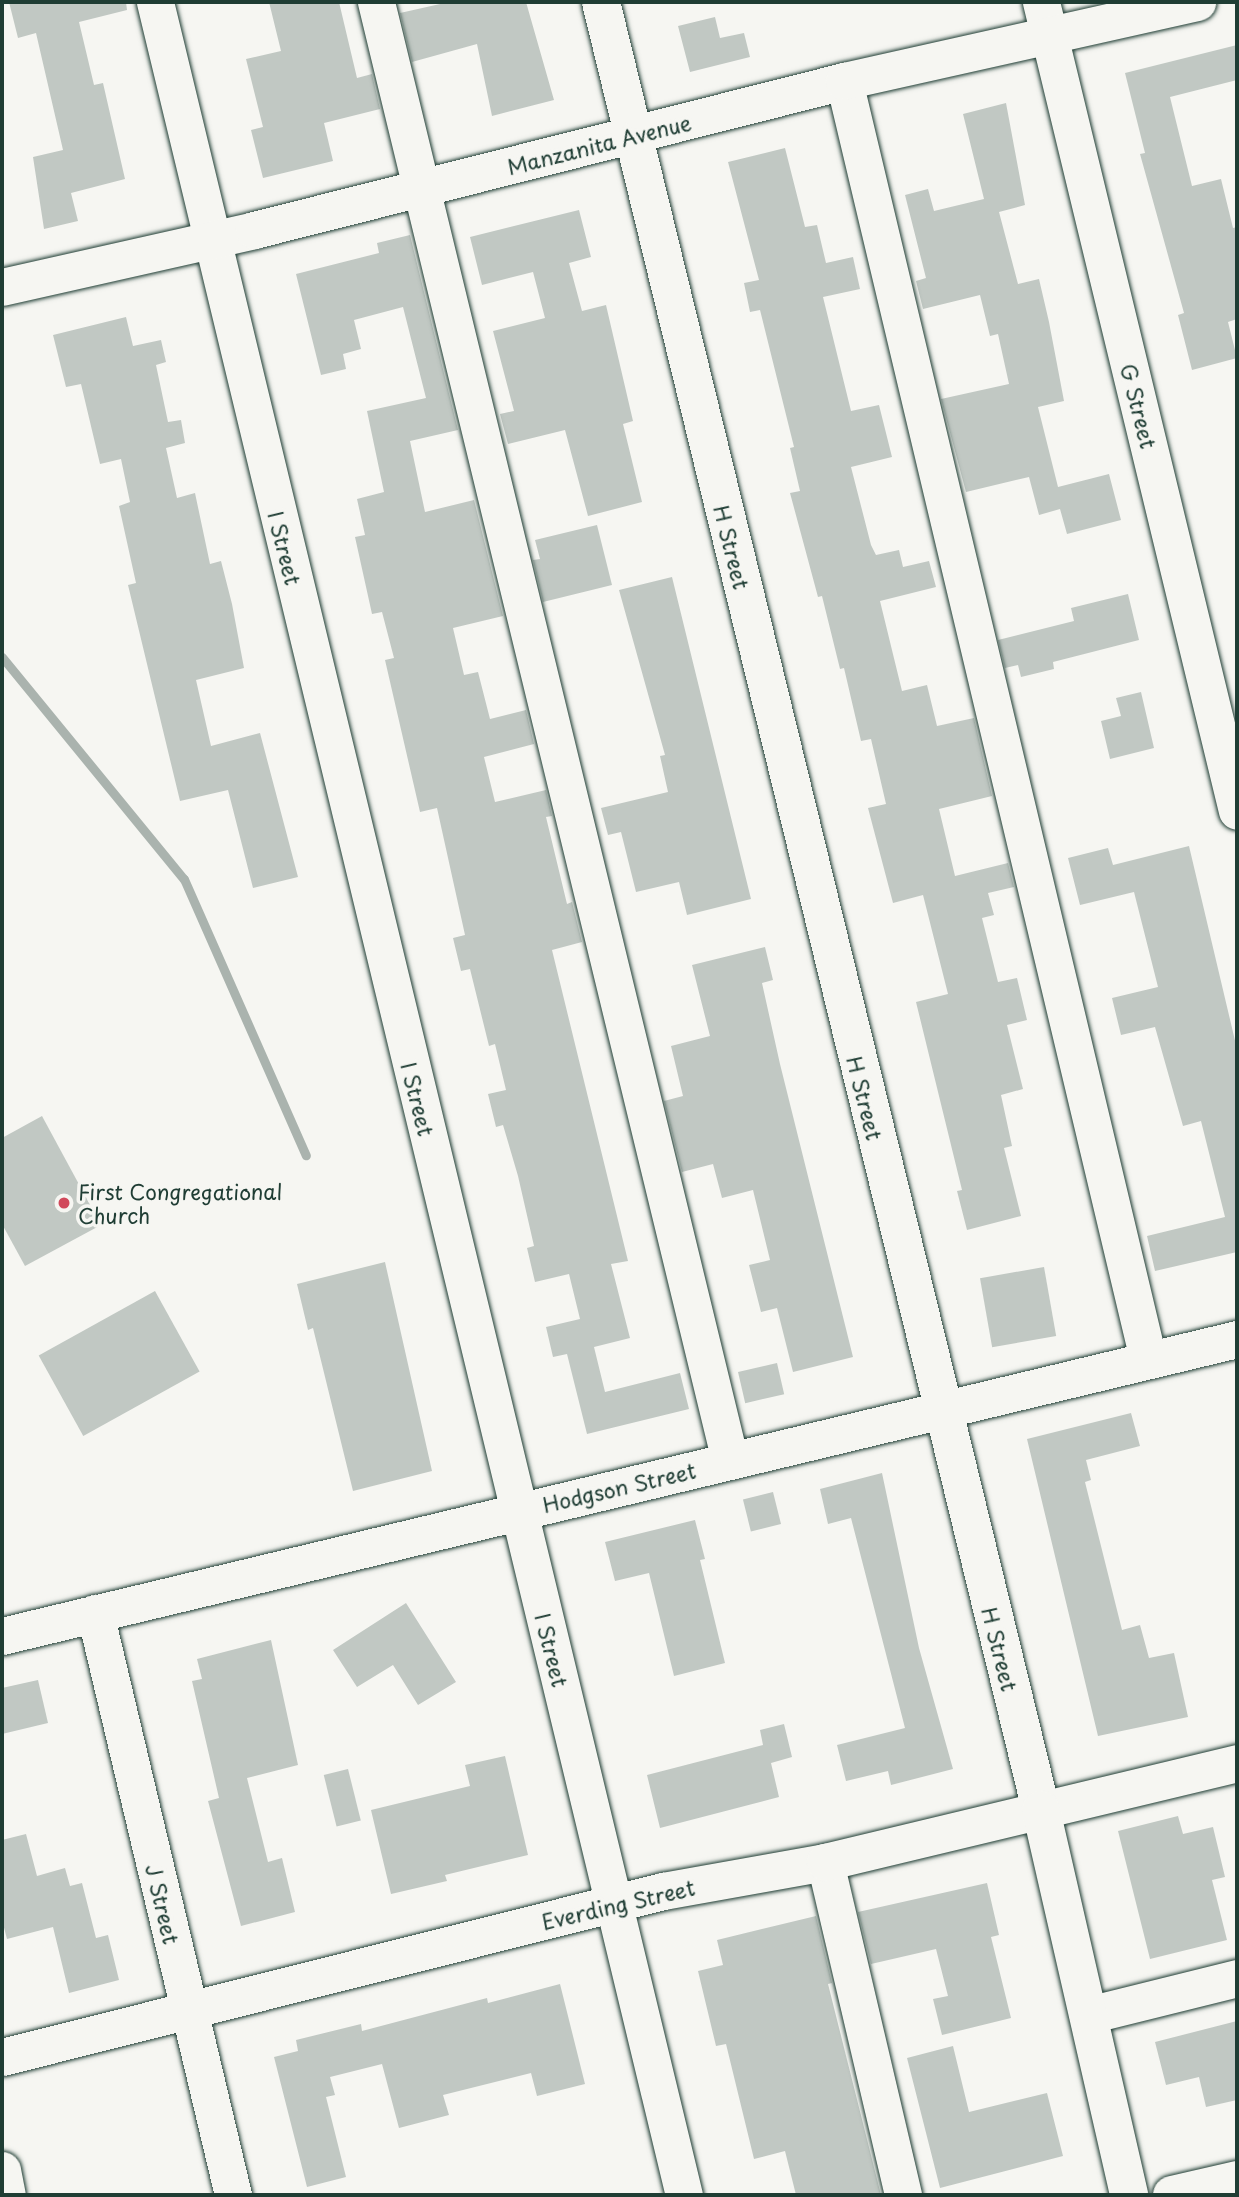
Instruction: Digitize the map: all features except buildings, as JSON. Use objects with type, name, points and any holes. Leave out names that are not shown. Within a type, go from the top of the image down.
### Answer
[{"type":"main road","name":"H Street","points":[[601,2],[941,1412],[1041,1810],[1129,2195]]},
{"type":"main road","points":[[1171,2195],[1237,2180]]},
{"type":"street","name":"I Street","points":[[155,2],[210,239],[684,2195]]},
{"type":"street","points":[[376,2],[730,1461]]},
{"type":"street","name":"Manzanita Avenue","points":[[2,287],[633,136],[844,81],[1045,18],[1197,2]]},
{"type":"street","name":"G Street","points":[[1045,18],[1237,811]]},
{"type":"street","points":[[844,81],[1148,1359]]},
{"type":"street","name":"Hodgson Street","points":[[2,1636],[1237,1339]]},
{"type":"street","name":"J Street","points":[[95,1613],[233,2195]]},
{"type":"street","name":"Everding Street","points":[[2,2057],[615,1904],[825,1862],[1237,1763]]},
{"type":"street","points":[[825,1862],[903,2195]]},
{"type":"street","points":[[1088,2015],[1237,1978]]},
{"type":"street","points":[[2,2170],[8,2195]]},
{"type":"waterway","points":[[2,657],[184,879],[306,1155]]},
{"type":"place","name":"First Congregational Church","points":[[64,1203]]}]
